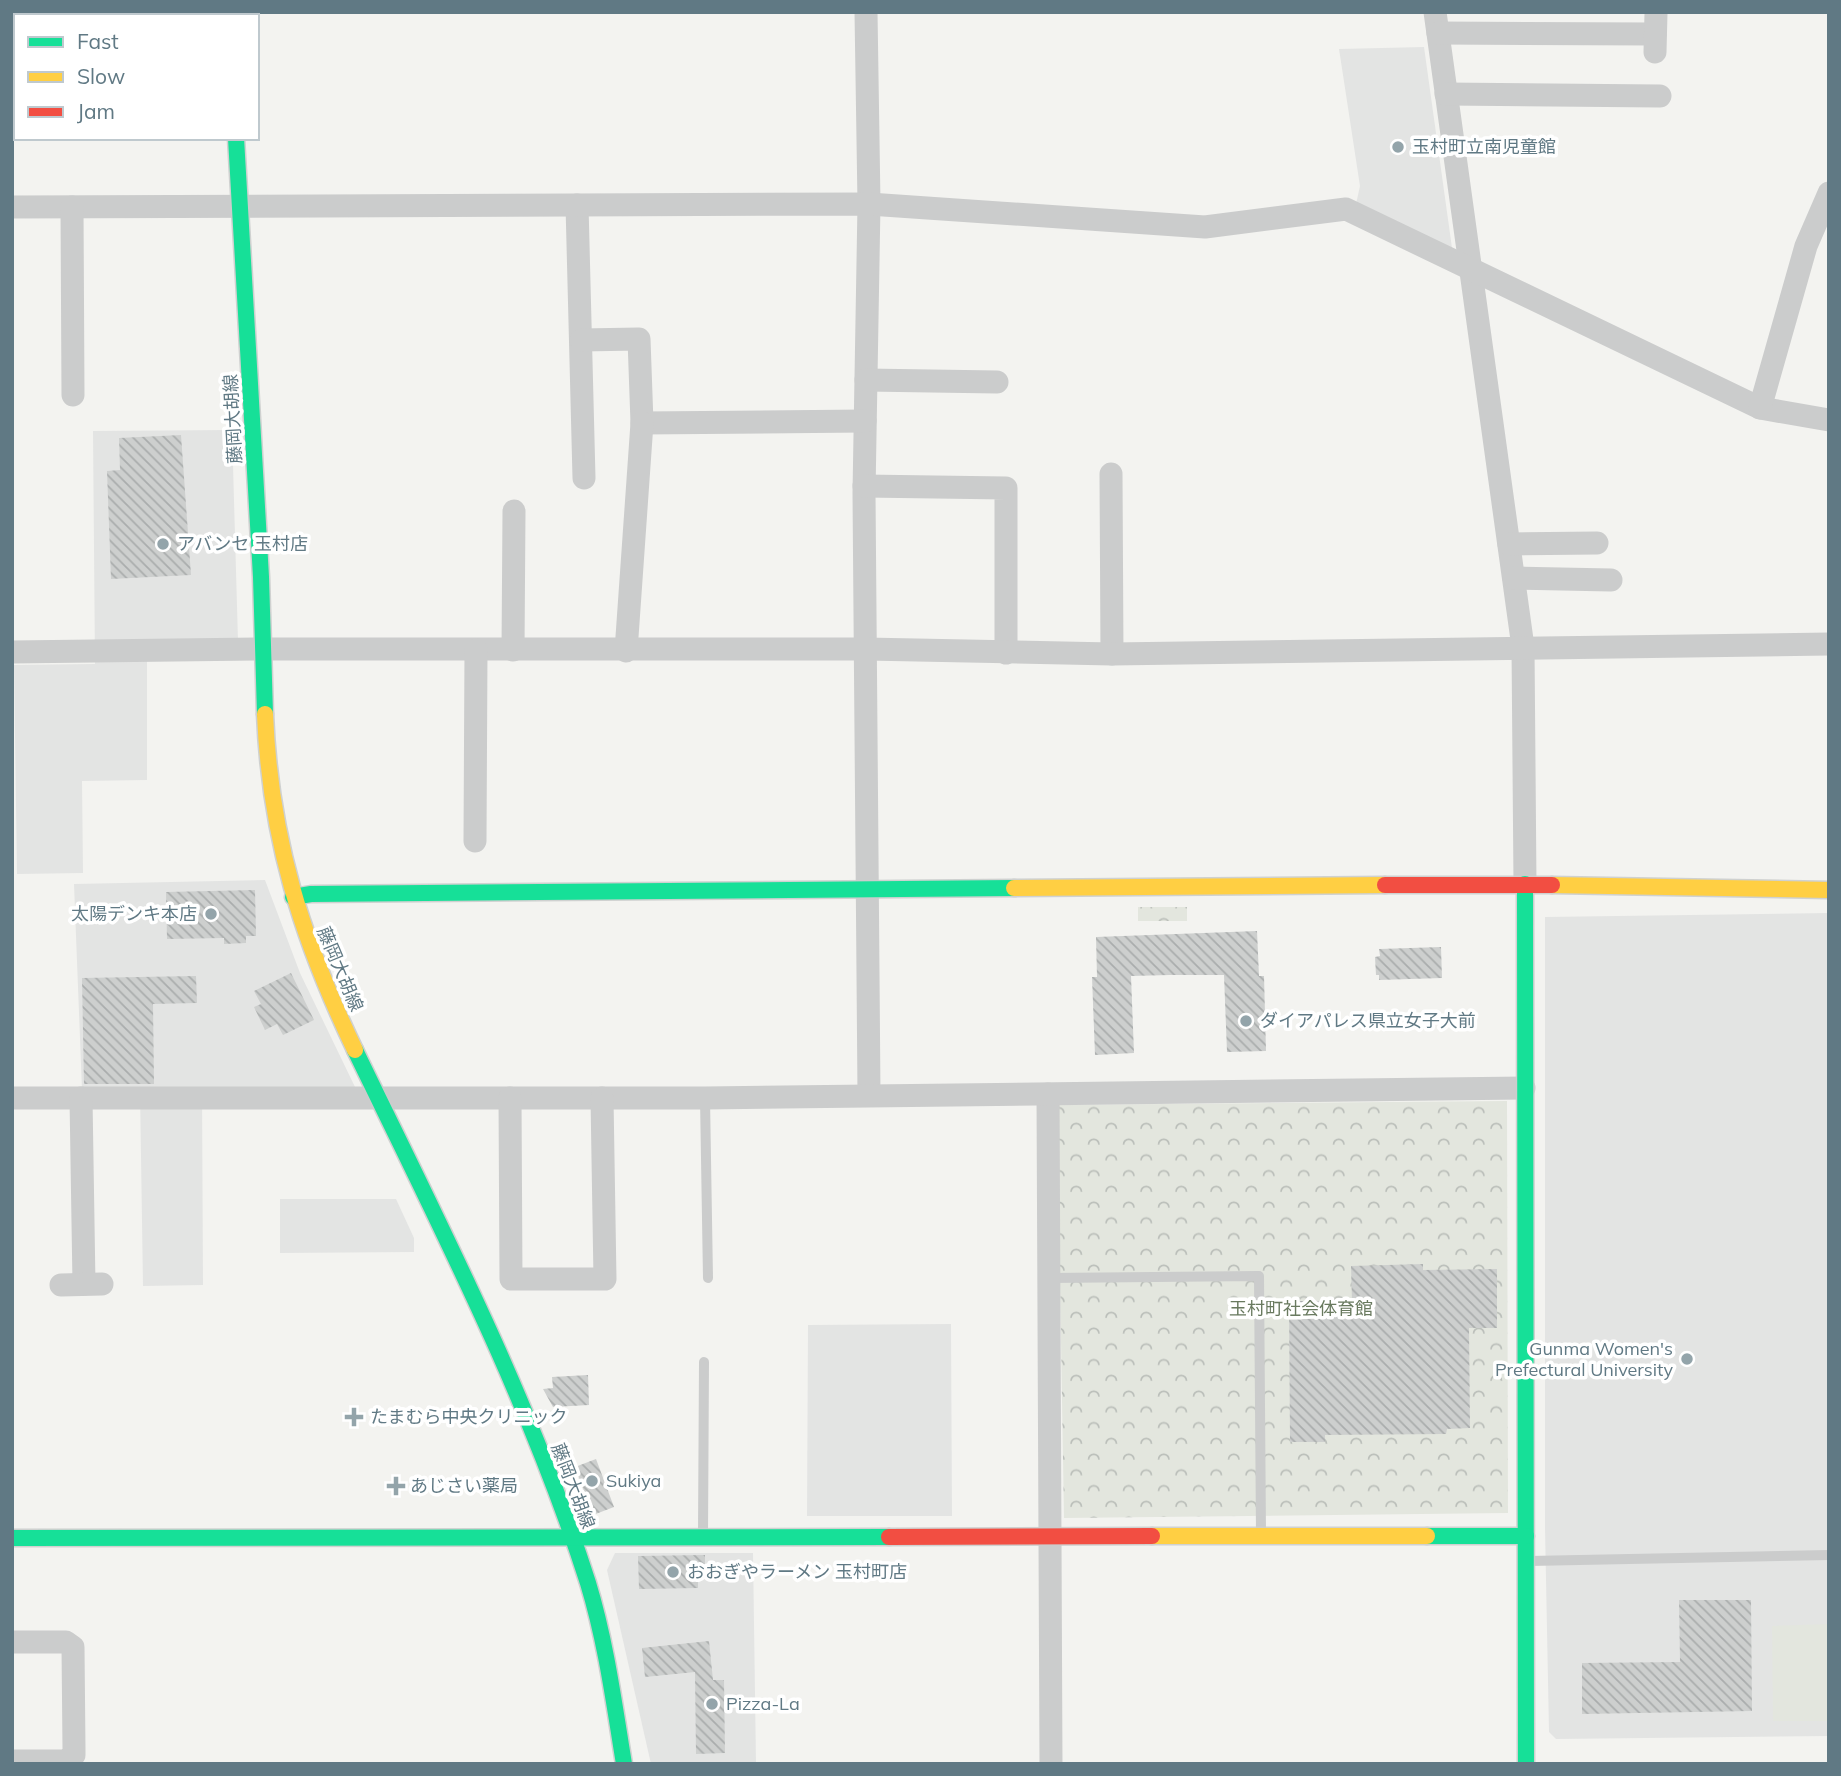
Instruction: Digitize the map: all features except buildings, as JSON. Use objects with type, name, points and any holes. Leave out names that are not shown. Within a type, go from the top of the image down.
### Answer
[{"type":"street","points":[[866,12],[869,204],[864,486],[869,1095]]},
{"type":"street","points":[[1526,1764],[1523,647],[1437,23],[1655,33]]},
{"type":"street","points":[[1446,94],[1660,96]]},
{"type":"street","name":"藤岡大胡線","points":[[236,140],[272,795],[277,834],[293,897],[318,971],[375,1096],[490,1332],[573,1538],[603,1640],[624,1764]]},
{"type":"street","points":[[1760,408],[1806,246],[1829,193]]},
{"type":"street","points":[[12,207],[869,204],[1205,227],[1346,209],[1760,408],[1829,420]]},
{"type":"street","points":[[577,205],[584,478]]},
{"type":"street","points":[[72,207],[73,395]]},
{"type":"street","points":[[581,340],[639,338],[642,423],[626,651]]},
{"type":"street","points":[[866,380],[996,382]]},
{"type":"street","points":[[642,423],[865,421]]},
{"type":"street","points":[[1111,474],[1112,654]]},
{"type":"street","points":[[864,486],[1006,488],[1006,653]]},
{"type":"street","points":[[513,650],[514,511]]},
{"type":"street","points":[[1509,544],[1597,543]]},
{"type":"street","points":[[1514,578],[1611,580]]},
{"type":"street","points":[[12,652],[265,649],[866,649],[1112,654],[1829,644]]},
{"type":"street","points":[[475,841],[476,650]]},
{"type":"street","points":[[293,897],[310,894],[867,888],[1525,884],[1829,890]]},
{"type":"street","points":[[12,1098],[705,1098],[1524,1088]]},
{"type":"street","points":[[1048,1094],[1051,1764]]},
{"type":"street","points":[[61,1285],[93,1284],[81,1098]]},
{"type":"street","points":[[510,1098],[511,1279],[605,1279],[603,1098]]},
{"type":"street","points":[[12,1538],[1526,1536]]},
{"type":"street","points":[[12,1642],[66,1642],[73,1647],[74,1755],[65,1761],[12,1761]]},
{"type":"lane","points":[[705,1098],[708,1278]]},
{"type":"lane","points":[[1049,1278],[1259,1276],[1261,1537]]},
{"type":"lane","points":[[703,1537],[704,1362]]},
{"type":"lane","points":[[1526,1561],[1829,1555]]},
{"type":"shaded area","points":[[1424,47],[1452,248],[1356,204],[1360,186],[1339,49]]},
{"type":"shaded area","points":[[232,430],[238,641],[147,642],[147,780],[82,781],[83,873],[17,874],[14,665],[95,664],[93,431]]},
{"type":"shaded area","points":[[265,880],[300,973],[356,1089],[202,1088],[203,1285],[143,1286],[140,1090],[82,1090],[74,884]]},
{"type":"shaded area","name":"Gunma Women's Prefectural University","points":[[1829,913],[1829,1736],[1556,1739],[1549,1732],[1545,1528],[1545,917]]},
{"type":"shaded area","points":[[280,1199],[396,1199],[414,1238],[414,1252],[280,1253]]},
{"type":"shaded area","points":[[951,1324],[952,1516],[807,1516],[808,1325]]},
{"type":"shaded area","points":[[615,1553],[753,1553],[756,1764],[651,1764],[607,1570]]},
{"type":"green space","points":[[1138,907],[1187,907],[1187,921],[1138,921]]},
{"type":"green space","name":"玉村町社会体育館","points":[[1507,1101],[1508,1513],[1064,1518],[1057,1105]]},
{"type":"green space","points":[[1829,1624],[1829,1721],[1773,1721],[1772,1626]]},
{"type":"traffic: fast","points":[[236,140],[261,577],[265,714]]},
{"type":"traffic: fast","points":[[1525,884],[1526,1764]]},
{"type":"traffic: fast","points":[[293,897],[311,894],[1014,888]]},
{"type":"traffic: fast","points":[[355,1050],[481,1312],[539,1446],[588,1583],[609,1673],[624,1764]]},
{"type":"traffic: fast","points":[[1427,1536],[1526,1536]]},
{"type":"traffic: fast","points":[[12,1538],[889,1537]]},
{"type":"traffic: slow","points":[[265,714],[274,804],[292,887],[319,968],[355,1050]]},
{"type":"traffic: slow","points":[[1014,888],[1385,885]]},
{"type":"traffic: slow","points":[[1552,885],[1829,890]]},
{"type":"traffic: slow","points":[[1152,1536],[1427,1536]]},
{"type":"traffic: jam","points":[[1385,885],[1552,885]]},
{"type":"traffic: jam","points":[[889,1537],[1152,1536]]},
{"type":"place","name":"玉村町立南児童館","points":[[1398,147]]},
{"type":"place","name":"アバンセ 玉村店","points":[[163,544]]},
{"type":"place","name":"太陽デンキ本店","points":[[211,914]]},
{"type":"place","name":"ダイアパレス県立女子大前","points":[[1246,1021]]},
{"type":"place","name":"Gunma Women's Prefectural University","points":[[1687,1359]]},
{"type":"place","name":"たまむら中央クリニック","points":[[354,1417]]},
{"type":"place","name":"Sukiya","points":[[592,1481]]},
{"type":"place","name":"あじさい薬局","points":[[396,1486]]},
{"type":"place","name":"おおぎやラーメン 玉村町店","points":[[673,1572]]},
{"type":"place","name":"Pizza-La","points":[[712,1704]]}]
